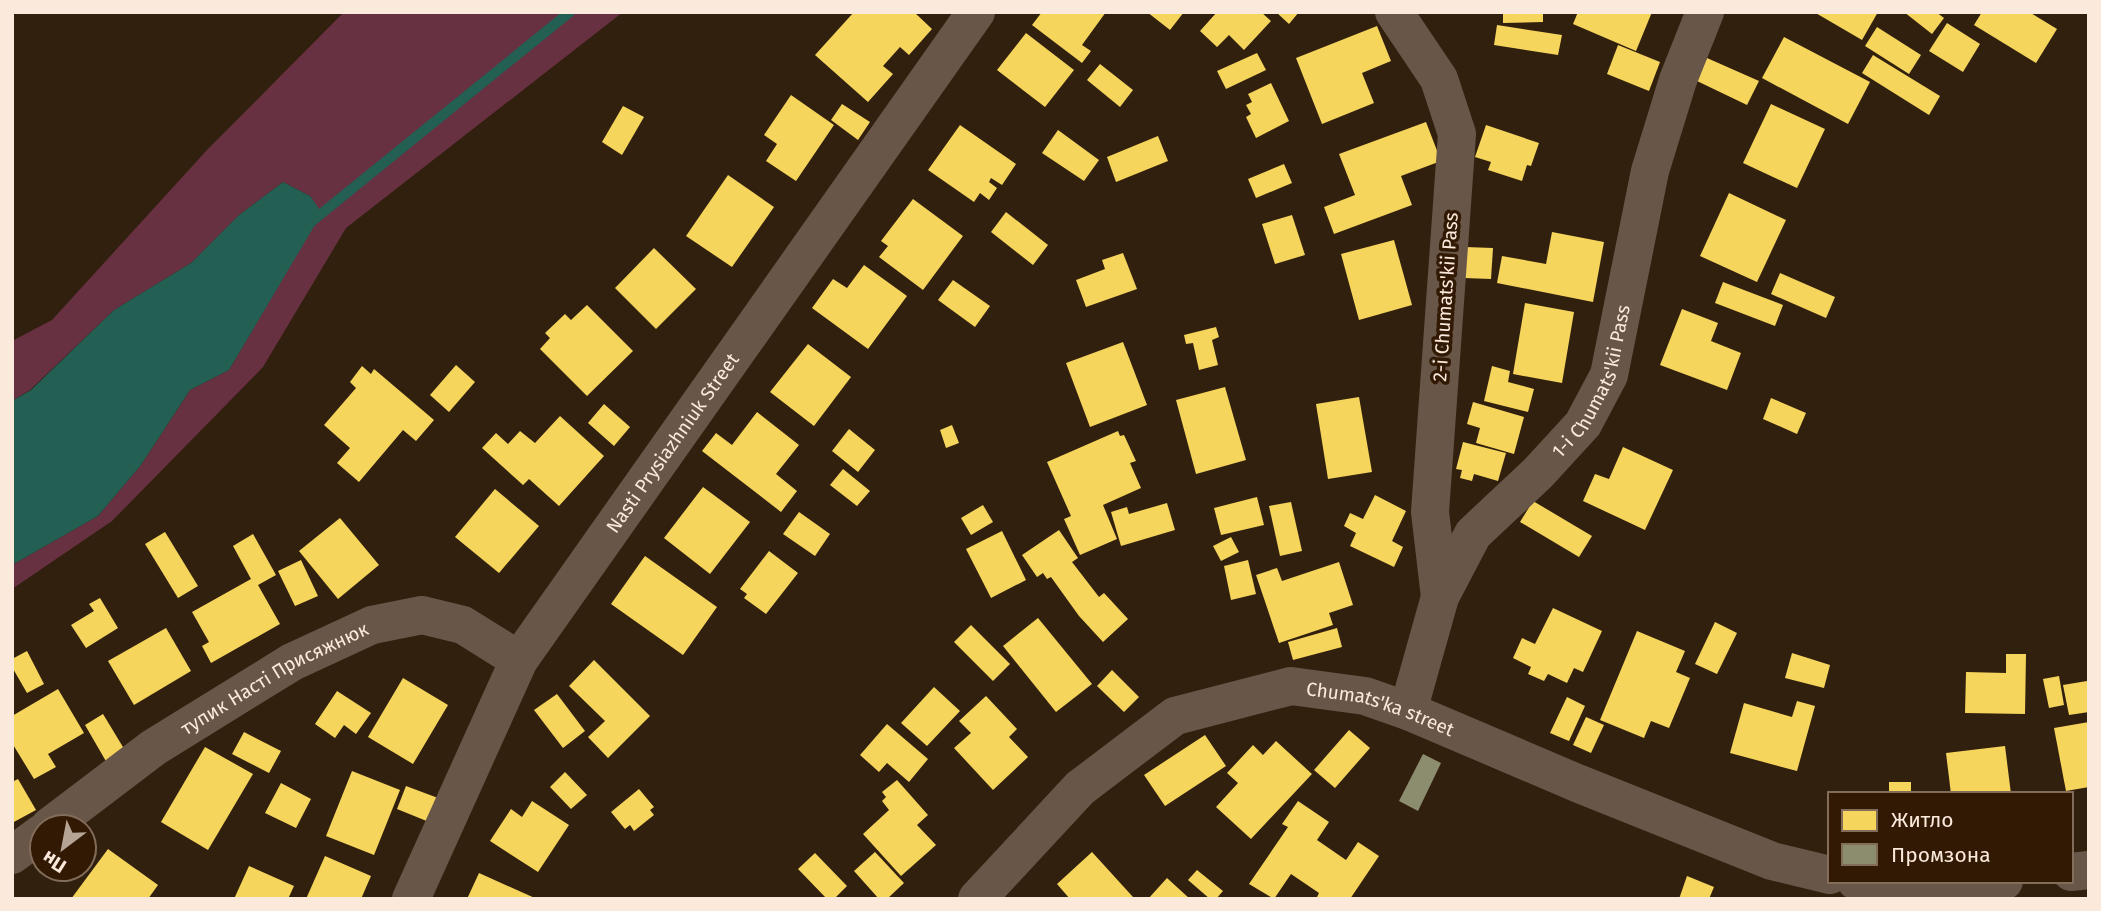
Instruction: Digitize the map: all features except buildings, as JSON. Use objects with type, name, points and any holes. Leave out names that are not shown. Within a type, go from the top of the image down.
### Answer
[{"type":"street","name":"Nasti Prysiazhniuk Street","points":[[411,899],[519,660],[976,12]]},
{"type":"street","name":"2-i Chumats'kii Pass","points":[[1394,12],[1439,79],[1457,134],[1430,512],[1440,597]]},
{"type":"street","name":"1-i Chumats'kii Pass","points":[[1408,711],[1440,597],[1473,534],[1538,472],[1583,424],[1609,375],[1650,171],[1678,79],[1705,12]]},
{"type":"street","name":"тупик Насті Присяжнюк","points":[[67,813],[153,748],[292,662],[372,625],[422,615],[463,625],[519,660]]},
{"type":"street","name":"Chumats'ka street","points":[[977,899],[1080,788],[1175,716],[1291,686],[1365,695],[1772,861],[1828,875]]},
{"type":"street","points":[[12,855],[28,843]]},
{"type":"street","points":[[1863,883],[1988,883]]},
{"type":"shaded area","points":[[344,12],[623,12],[346,228],[263,367],[112,521],[12,589],[12,565],[98,516],[141,465],[190,390],[229,370],[321,213],[310,196],[283,182],[239,215],[191,263],[114,310],[30,390],[12,401],[12,341],[52,320],[207,150]]},
{"type":"water","points":[[283,182],[310,196],[322,213],[229,370],[190,390],[141,465],[98,516],[12,565],[12,401],[31,390],[114,310],[191,263],[239,215]]},
{"type":"waterway","points":[[311,222],[570,12]]}]
